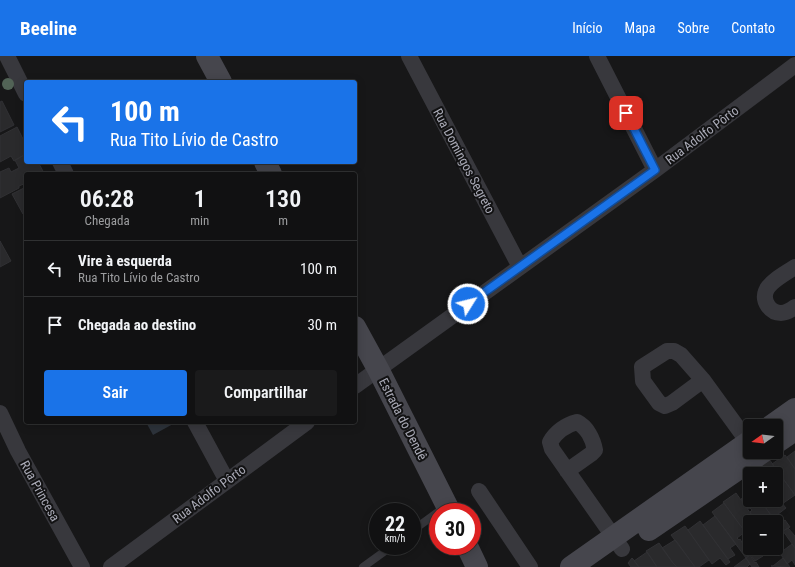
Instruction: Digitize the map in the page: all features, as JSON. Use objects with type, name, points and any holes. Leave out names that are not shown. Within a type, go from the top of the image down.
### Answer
[{"type":"street","points":[[7,56],[24,90]]},
{"type":"street","points":[[207,56],[221,80]]},
{"type":"street","name":"Rua Domingos Segreto","points":[[409,56],[520,267]]},
{"type":"street","points":[[597,56],[655,170]]},
{"type":"street","name":"Rua Adolfo Pôrto","points":[[357,385],[655,170],[791,63]]},
{"type":"street","points":[[795,267],[768,286],[764,296],[767,306],[776,313],[786,313],[795,307]]},
{"type":"street","name":"Estrada do Dendê","points":[[357,331],[378,369],[440,503]]},
{"type":"street","points":[[703,380],[743,431]]},
{"type":"street","points":[[781,419],[795,409]]},
{"type":"street","name":"Rua Princesa","points":[[0,413],[18,451],[82,567]]},
{"type":"street","points":[[196,424],[227,481]]},
{"type":"street","name":"Rua Adolfo Pôrto","points":[[111,567],[304,424]]},
{"type":"street","points":[[783,438],[795,430]]},
{"type":"street","points":[[571,567],[618,543],[743,453]]},
{"type":"street","points":[[567,471],[618,543]]},
{"type":"street","points":[[479,491],[530,567]]},
{"type":"street","points":[[596,567],[618,543]]},
{"type":"street","points":[[471,555],[477,567]]},
{"type":"lane","points":[[363,567],[380,555]]},
{"type":"shaded area","points":[[147,424],[173,424],[153,435]]},
{"type":"building","points":[[2,101],[14,125],[0,132],[0,102]]},
{"type":"building","points":[[17,127],[24,141],[24,155],[14,161],[11,156],[0,162],[0,136]]},
{"type":"building","points":[[24,155],[24,164],[39,164],[43,172],[24,172],[24,184],[0,198],[0,172],[9,168],[11,172],[19,168],[15,160]]},
{"type":"building","points":[[24,188],[23,214],[12,194]]},
{"type":"building","points":[[0,241],[11,261],[0,267]]},
{"type":"building","points":[[795,451],[795,469],[787,457]]},
{"type":"building","points":[[785,455],[795,469],[795,495],[783,479],[783,467],[774,467],[772,464],[779,459],[783,459]]},
{"type":"building","points":[[769,459],[775,467],[757,467]]},
{"type":"building","points":[[783,478],[795,495],[783,503]]},
{"type":"building","points":[[736,493],[743,503],[743,507],[746,507],[752,515],[743,515],[743,529],[723,502]]},
{"type":"building","points":[[724,503],[743,529],[743,534],[737,538],[739,540],[740,539],[743,544],[743,554],[712,512]]},
{"type":"building","points":[[783,504],[786,508],[777,515],[771,515],[765,507],[783,507]]},
{"type":"building","points":[[747,507],[765,507],[771,515],[752,515],[750,512],[752,510],[750,508],[748,509]]},
{"type":"building","points":[[715,516],[736,544],[730,548],[735,555],[728,559],[703,525]]},
{"type":"building","points":[[785,520],[790,527],[783,531],[783,521]]},
{"type":"building","points":[[700,521],[730,562],[726,565],[720,558],[712,564],[688,530]]},
{"type":"building","points":[[685,526],[709,560],[699,567],[695,567],[671,535]]},
{"type":"building","points":[[788,528],[795,536],[795,548],[783,531]]},
{"type":"building","points":[[675,540],[695,567],[677,567],[673,563],[662,548]]},
{"type":"building","points":[[659,543],[677,567],[657,567],[646,551]]},
{"type":"building","points":[[792,544],[795,548],[795,565],[792,560],[787,564],[781,555],[783,555],[783,551]]},
{"type":"building","points":[[647,552],[657,567],[639,567],[634,561]]},
{"type":"building","points":[[750,555],[759,567],[752,567],[746,558]]},
{"type":"building","points":[[751,555],[762,555],[763,556],[755,561]]},
{"type":"building","points":[[632,558],[639,567],[631,567],[628,563]]},
{"type":"building","points":[[746,558],[750,564],[747,567],[734,567]]},
{"type":"building","points":[[783,558],[790,567],[771,566],[773,566]]},
{"type":"route","points":[[468,304],[655,170],[626,113]]}]
